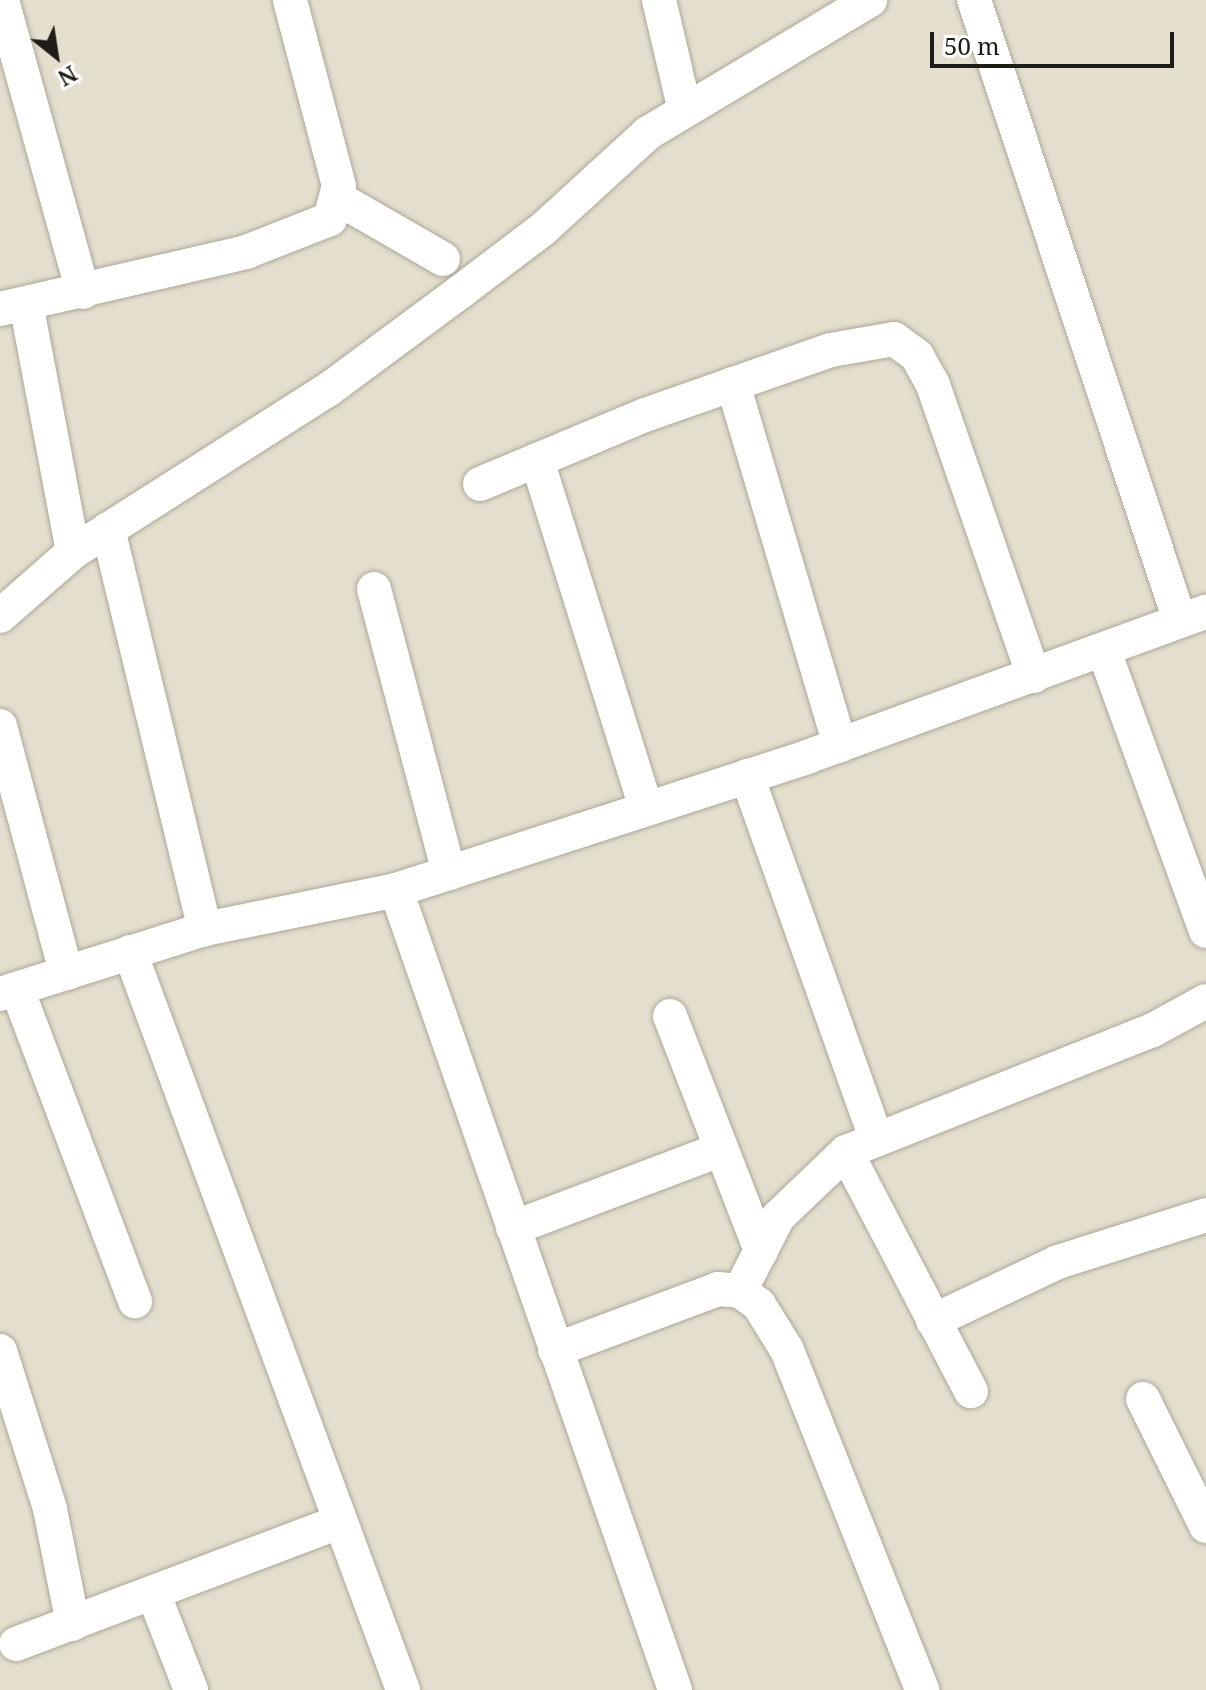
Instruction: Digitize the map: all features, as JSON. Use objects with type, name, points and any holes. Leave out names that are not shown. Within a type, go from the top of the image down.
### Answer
[{"type":"street","points":[[2,0],[83,292]]},
{"type":"street","points":[[290,0],[339,199],[443,259]]},
{"type":"street","points":[[659,0],[684,107]]},
{"type":"street","points":[[0,616],[73,552],[329,389],[543,229],[684,107],[870,0]]},
{"type":"street","points":[[135,1301],[8,991],[205,929],[396,890],[840,745],[1193,616],[974,0]]},
{"type":"street","points":[[73,552],[13,306],[83,292],[321,226],[339,199]]},
{"type":"street","points":[[480,484],[733,384],[868,339],[894,339],[917,356],[933,385],[1034,676]]},
{"type":"street","points":[[733,384],[840,745]]},
{"type":"street","points":[[537,460],[646,807]]},
{"type":"street","points":[[108,529],[205,929]]},
{"type":"street","points":[[374,589],[449,873]]},
{"type":"street","points":[[1104,651],[1206,931]]},
{"type":"street","points":[[0,726],[66,973]]},
{"type":"street","points":[[747,776],[861,1145],[933,1321],[971,1391]]},
{"type":"street","points":[[396,890],[675,1690]]},
{"type":"street","points":[[130,952],[403,1690]]},
{"type":"street","points":[[740,1291],[778,1217],[861,1145],[1153,1030],[1206,1001]]},
{"type":"street","points":[[670,1016],[719,1150],[761,1251]]},
{"type":"street","points":[[513,1228],[719,1150]]},
{"type":"street","points":[[933,1321],[1058,1262],[1206,1215]]},
{"type":"street","points":[[555,1350],[689,1297],[740,1291]]},
{"type":"street","points":[[740,1291],[775,1324],[787,1350],[922,1690]]},
{"type":"street","points":[[0,1351],[50,1509],[73,1624]]},
{"type":"street","points":[[1143,1399],[1206,1526]]},
{"type":"street","points":[[16,1644],[154,1595],[339,1522]]},
{"type":"street","points":[[154,1595],[191,1690]]}]
